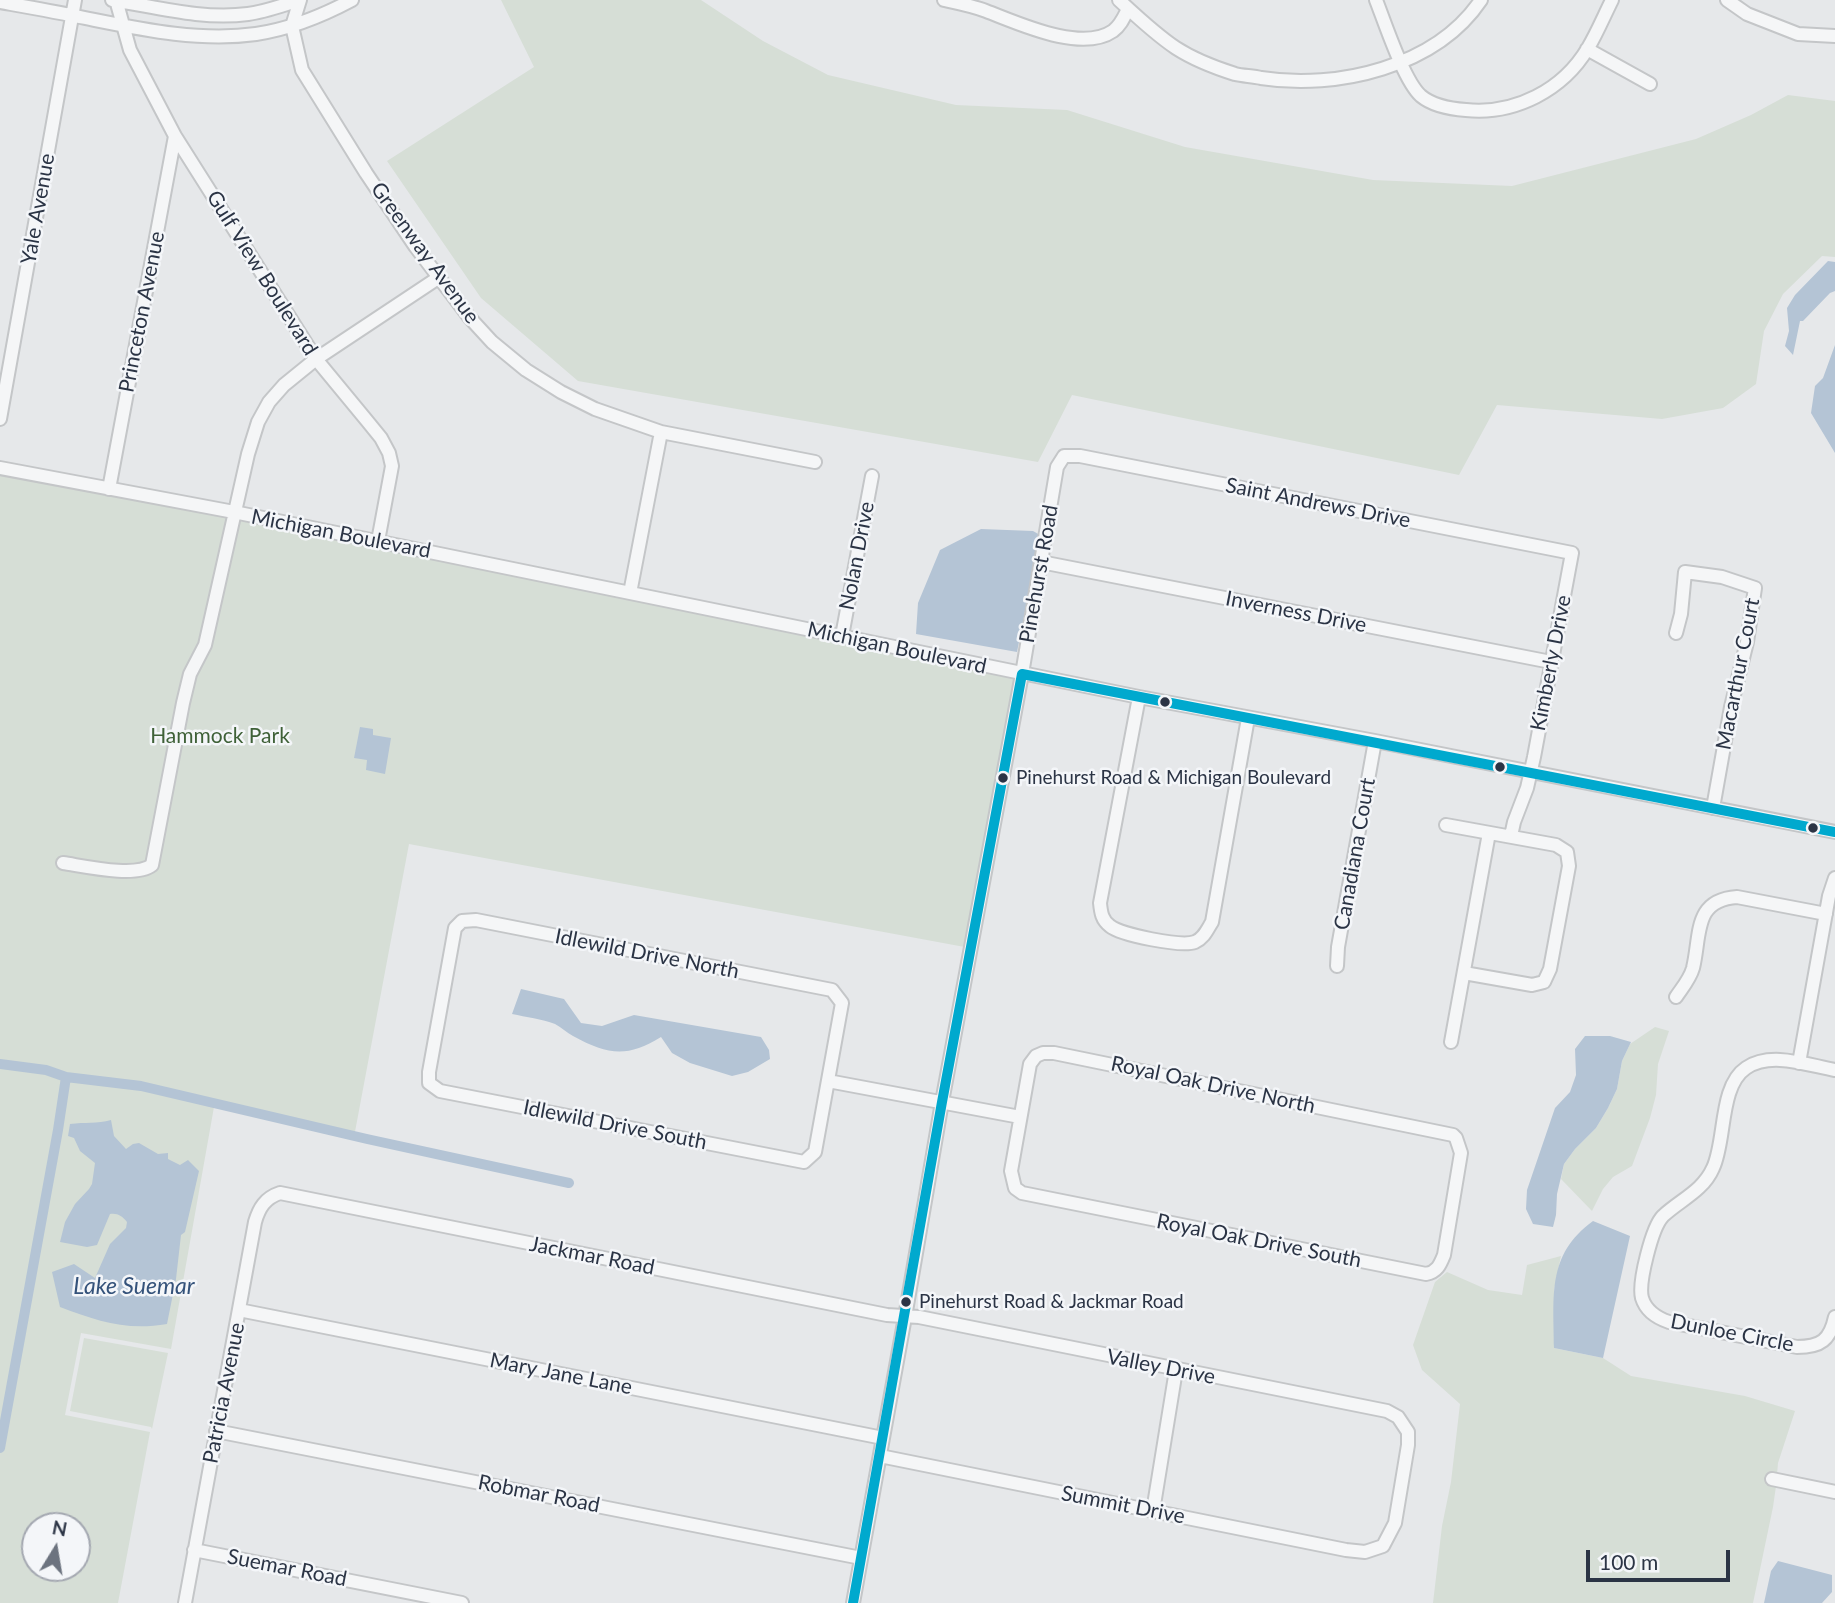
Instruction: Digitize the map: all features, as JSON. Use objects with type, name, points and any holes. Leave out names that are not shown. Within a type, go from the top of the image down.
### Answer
[{"type":"street","name":"Yale Avenue","points":[[0,419],[75,0]]},
{"type":"street","points":[[115,0],[218,16],[251,14],[300,0]]},
{"type":"street","name":"Gulf View Boulevard","points":[[115,0],[130,50],[175,135],[316,359],[381,438],[389,453],[392,466],[378,541]]},
{"type":"street","points":[[292,26],[300,0]]},
{"type":"street","points":[[0,2],[123,25],[225,37],[257,34],[292,26],[352,0]]},
{"type":"street","points":[[944,0],[985,11],[1039,32],[1086,39],[1112,32],[1121,23],[1124,4]]},
{"type":"street","points":[[1376,0],[1401,62],[1412,85],[1422,97],[1456,109],[1485,112],[1507,109],[1543,93],[1568,72],[1587,49],[1612,0]]},
{"type":"street","points":[[1124,4],[1176,48],[1235,74],[1284,81],[1336,79],[1368,73],[1401,62],[1449,34],[1481,0]]},
{"type":"street","points":[[1729,1],[1763,21],[1798,34],[1835,36]]},
{"type":"street","name":"Greenway Avenue","points":[[292,26],[302,69],[366,173],[438,278],[492,342],[526,370],[595,410],[661,432],[815,463]]},
{"type":"street","points":[[1587,49],[1650,84]]},
{"type":"street","name":"Princeton Avenue","points":[[109,489],[175,135]]},
{"type":"street","points":[[63,863],[130,871],[146,870],[152,865],[190,674],[205,646],[234,512],[258,422],[269,402],[316,359],[438,278]]},
{"type":"street","points":[[630,593],[661,432]]},
{"type":"street","name":"Saint Andrews Drive","points":[[1064,456],[1080,456],[1572,553]]},
{"type":"street","name":"Pinehurst Road","points":[[853,1603],[942,1102],[1022,674],[1057,467],[1064,456]]},
{"type":"street","name":"Michigan Boulevard","points":[[0,468],[378,541],[1022,674],[1835,832]]},
{"type":"street","name":"Nolan Drive","points":[[842,636],[872,476]]},
{"type":"street","name":"Kimberly Drive","points":[[1511,836],[1530,772],[1572,553]]},
{"type":"street","name":"Inverness Drive","points":[[1041,562],[1551,663]]},
{"type":"street","name":"Macarthur Court","points":[[1676,633],[1681,614],[1685,572],[1722,577],[1755,589],[1746,650],[1731,707],[1713,808]]},
{"type":"street","points":[[1139,697],[1100,903],[1101,915],[1108,925],[1128,934],[1187,944],[1204,936],[1212,922],[1248,718]]},
{"type":"street","name":"Canadiana Court","points":[[1337,966],[1338,947],[1376,741]]},
{"type":"street","points":[[1446,825],[1556,845],[1567,852],[1569,866],[1550,969],[1544,982],[1531,985],[1464,972]]},
{"type":"street","points":[[1451,1042],[1489,832]]},
{"type":"street","points":[[1799,1063],[1835,878]]},
{"type":"street","points":[[1676,997],[1692,971],[1704,912],[1714,903],[1737,897],[1826,914]]},
{"type":"street","name":"Idlewild Drive North","points":[[429,1083],[455,928],[462,921],[476,920],[832,990],[842,1003],[828,1081]]},
{"type":"street","name":"Royal Oak Drive North","points":[[1020,1117],[1030,1064],[1036,1056],[1054,1053],[1453,1135]]},
{"type":"street","name":"Dunloe Circle","points":[[1835,1070],[1778,1060],[1759,1061],[1743,1070],[1730,1093],[1714,1167],[1701,1186],[1662,1217],[1652,1237],[1642,1286],[1642,1298],[1657,1318],[1797,1347],[1810,1347],[1822,1342],[1830,1334],[1835,1317]]},
{"type":"street","points":[[828,1081],[1020,1117]]},
{"type":"street","name":"Idlewild Drive South","points":[[429,1083],[440,1091],[804,1162],[815,1152],[828,1081]]},
{"type":"street","name":"Royal Oak Drive South","points":[[1020,1117],[1011,1171],[1015,1188],[1022,1193],[1426,1273],[1439,1267],[1444,1255],[1461,1153],[1453,1135]]},
{"type":"street","name":"Jackmar Road","points":[[280,1193],[905,1317]]},
{"type":"street","name":"Patricia Avenue","points":[[184,1603],[254,1222],[258,1210],[271,1196],[280,1193]]},
{"type":"street","name":"Mary Jane Lane","points":[[239,1310],[883,1438]]},
{"type":"street","name":"Valley Drive","points":[[905,1317],[919,1317],[1387,1411],[1398,1417],[1408,1432],[1408,1445],[1395,1523],[1383,1546],[1366,1552]]},
{"type":"street","points":[[1153,1511],[1176,1370]]},
{"type":"street","name":"Robmar Road","points":[[216,1431],[861,1558]]},
{"type":"street","name":"Summit Drive","points":[[880,1456],[1366,1552]]},
{"type":"street","points":[[1772,1479],[1835,1492]]},
{"type":"street","name":"Suemar Road","points":[[194,1549],[462,1603]]},
{"type":"green space","points":[[501,0],[701,0],[763,41],[828,75],[956,105],[1067,110],[1185,147],[1373,180],[1512,186],[1696,139],[1788,95],[1835,101],[1835,257],[1822,256],[1783,294],[1764,331],[1756,384],[1723,408],[1662,419],[1497,405],[1459,475],[1072,395],[1038,462],[578,381],[481,298],[387,161],[534,67]]},
{"type":"green space","name":"Hammock Park","points":[[0,469],[1022,674],[970,948],[409,844],[354,1137],[214,1107],[171,1349],[81,1333],[65,1415],[150,1432],[118,1603],[0,1603]]},
{"type":"green space","points":[[1655,1027],[1669,1031],[1658,1064],[1656,1095],[1650,1118],[1632,1166],[1613,1177],[1603,1189],[1592,1211],[1561,1179],[1564,1164],[1596,1128],[1608,1108],[1617,1089],[1622,1061],[1630,1044]]},
{"type":"green space","points":[[1561,1256],[1554,1290],[1554,1348],[1603,1358],[1631,1376],[1745,1396],[1795,1411],[1778,1463],[1777,1475],[1768,1473],[1766,1484],[1776,1486],[1753,1603],[1433,1603],[1460,1404],[1422,1370],[1413,1345],[1435,1282],[1447,1272],[1488,1290],[1522,1295],[1527,1265]]},
{"type":"green space","points":[[84,1338],[168,1353],[152,1429],[70,1411]]},
{"type":"water","points":[[1828,261],[1835,262],[1835,291],[1800,321],[1793,355],[1785,346],[1789,331],[1787,308],[1795,295]]},
{"type":"water","points":[[1835,345],[1835,453],[1811,413],[1815,386],[1823,378]]},
{"type":"water","points":[[981,529],[1033,531],[1040,535],[1017,652],[916,634],[918,603],[940,550]]},
{"type":"water","points":[[360,727],[373,729],[373,735],[391,738],[385,774],[366,770],[367,760],[354,758]]},
{"type":"water","points":[[521,989],[564,999],[581,1023],[602,1026],[634,1015],[761,1037],[769,1050],[770,1059],[748,1072],[732,1076],[690,1063],[672,1053],[661,1037],[627,1051],[607,1050],[571,1035],[555,1024],[512,1014]]},
{"type":"water","points":[[1585,1036],[1610,1036],[1631,1042],[1622,1061],[1617,1089],[1608,1108],[1596,1128],[1564,1164],[1553,1227],[1533,1224],[1526,1209],[1527,1190],[1555,1108],[1570,1092],[1576,1075],[1575,1049]]},
{"type":"water","name":"Lake Suemar","points":[[111,1120],[114,1136],[126,1149],[139,1143],[158,1154],[168,1153],[168,1159],[180,1165],[188,1160],[199,1171],[185,1232],[181,1235],[167,1324],[138,1326],[112,1323],[60,1307],[52,1272],[74,1264],[95,1278],[110,1244],[126,1228],[127,1222],[123,1218],[110,1214],[97,1245],[87,1247],[60,1242],[65,1222],[75,1204],[92,1184],[95,1163],[80,1151],[74,1138],[68,1136],[70,1124]]},
{"type":"water","points":[[1593,1221],[1630,1236],[1603,1358],[1554,1348],[1554,1294],[1560,1263],[1578,1234]]},
{"type":"water","points":[[1778,1561],[1832,1575],[1832,1592],[1822,1603],[1764,1603],[1771,1571]]},
{"type":"waterway","points":[[0,1064],[46,1070],[66,1077],[141,1086],[569,1183]]},
{"type":"waterway","points":[[0,1448],[66,1077]]},
{"type":"transit line","points":[[853,1603],[942,1102],[1022,674],[1835,832]]},
{"type":"place","name":"Pinehurst Road & Michigan Boulevard","points":[[1003,778]]},
{"type":"place","name":"Pinehurst Road & Jackmar Road","points":[[906,1302]]}]
